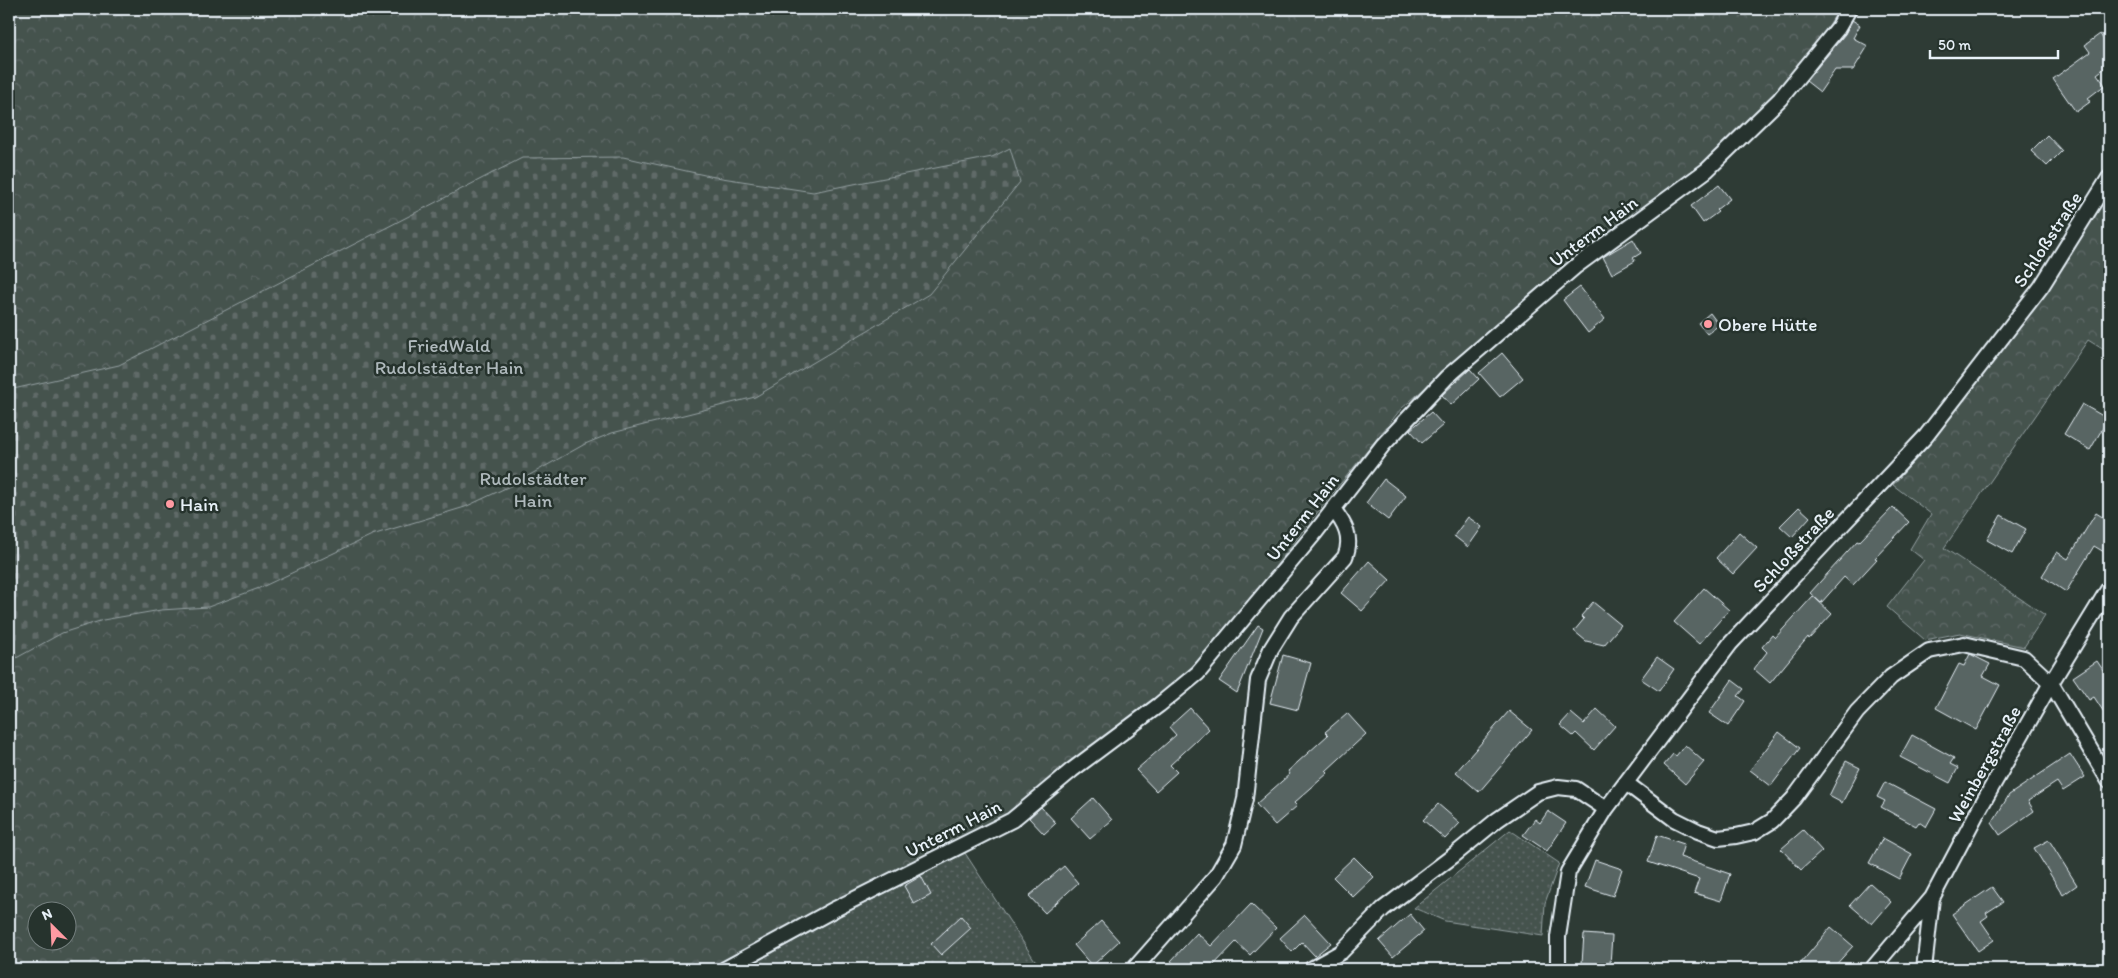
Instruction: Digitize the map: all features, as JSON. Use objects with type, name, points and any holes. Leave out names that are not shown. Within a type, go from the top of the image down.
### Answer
[{"type":"street","name":"Unterm Hain","points":[[725,969],[835,909],[1012,820],[1072,770],[1160,705],[1198,673],[1383,445],[1447,377],[1576,266],[1707,170],[1780,99],[1838,28],[1849,9]]},
{"type":"street","name":"Schloßstraße","points":[[1558,969],[1558,936],[1568,872],[1606,809],[1730,644],[1926,436],[2042,287],[2109,178]]},
{"type":"street","points":[[1134,969],[1216,876],[1234,845],[1245,799],[1258,680],[1270,649],[1291,617],[1345,557],[1348,549],[1349,540],[1345,524],[1333,509]]},
{"type":"street","name":"Weinbergstraße","points":[[1924,969],[1932,898],[1976,813],[2051,683],[2109,588]]},
{"type":"street","points":[[1626,783],[1674,818],[1698,831],[1718,838],[1754,832],[1772,821],[1794,798],[1857,712],[1891,677],[1929,652],[1964,644],[2024,658],[2051,683],[2109,781]]},
{"type":"street","points":[[1311,969],[1341,952],[1382,909],[1454,856],[1497,820],[1538,792],[1558,787],[1576,789],[1606,809]]},
{"type":"street","points":[[1872,969],[1932,898]]},
{"type":"green space","name":"Rudolstädter Hain","points":[[9,9],[1839,9],[1824,33],[1782,86],[1712,158],[1471,348],[1401,409],[1223,634],[1176,683],[1106,736],[999,822],[709,969],[9,969]]},
{"type":"green space","name":"FriedWald Rudolstädter Hain","points":[[1010,148],[1020,182],[929,294],[755,397],[612,433],[585,444],[510,486],[465,507],[372,535],[262,587],[208,607],[161,610],[103,620],[62,633],[9,662],[9,390],[119,365],[522,158],[623,157],[709,176],[813,192],[992,157]]},
{"type":"green space","points":[[2109,190],[2109,353],[2088,340],[1944,548],[2045,615],[2024,647],[1960,633],[1925,640],[1887,607],[1924,560],[1910,549],[1931,514],[1893,485],[1933,440],[2047,290]]},
{"type":"green space","points":[[1510,830],[1559,863],[1545,903],[1543,936],[1445,921],[1414,908]]},
{"type":"green space","points":[[965,853],[1034,959],[1045,969],[743,969],[845,913]]},
{"type":"building","points":[[1852,20],[1860,25],[1853,38],[1868,46],[1853,70],[1835,70],[1820,92],[1806,81],[1845,34]]},
{"type":"building","points":[[2100,34],[2109,48],[2109,65],[2097,74],[2105,85],[2088,98],[2090,102],[2076,112],[2053,79],[2090,52],[2085,45]]},
{"type":"building","points":[[2047,135],[2062,151],[2047,166],[2031,151]]},
{"type":"building","points":[[1719,185],[1730,199],[1716,210],[1718,212],[1703,223],[1691,206]]},
{"type":"building","points":[[1633,239],[1641,253],[1633,258],[1635,261],[1612,274],[1603,257]]},
{"type":"building","points":[[1580,287],[1605,319],[1588,333],[1563,300]]},
{"type":"building","name":"Obere Hütte","points":[[1710,313],[1719,325],[1707,334],[1698,323]]},
{"type":"building","points":[[1502,353],[1523,378],[1500,397],[1479,373]]},
{"type":"building","points":[[1470,369],[1479,379],[1451,405],[1442,395]]},
{"type":"building","points":[[2082,404],[2108,419],[2090,450],[2064,434]]},
{"type":"building","points":[[1431,412],[1443,425],[1422,443],[1410,430]]},
{"type":"building","points":[[1384,479],[1406,496],[1388,520],[1366,503]]},
{"type":"building","points":[[1799,507],[1810,517],[1792,537],[1780,526]]},
{"type":"building","points":[[1893,507],[1909,522],[1853,585],[1844,577],[1821,603],[1810,593],[1857,541],[1859,542]]},
{"type":"building","points":[[2096,513],[2109,521],[2109,555],[2094,546],[2066,592],[2042,576],[2057,552],[2068,559]]},
{"type":"building","points":[[2001,515],[2026,529],[2012,554],[1987,540]]},
{"type":"building","points":[[1468,517],[1482,527],[1468,547],[1454,536]]},
{"type":"building","points":[[1739,532],[1757,548],[1733,574],[1716,558]]},
{"type":"building","points":[[1369,561],[1390,580],[1362,611],[1341,593]]},
{"type":"building","points":[[1704,588],[1729,610],[1699,644],[1674,622]]},
{"type":"building","points":[[1813,596],[1832,614],[1809,639],[1808,637],[1770,683],[1754,669],[1767,652],[1762,647],[1772,635],[1775,638]]},
{"type":"building","points":[[1593,602],[1621,625],[1604,645],[1586,641],[1574,631],[1584,619],[1581,616]]},
{"type":"building","points":[[1258,625],[1263,628],[1237,693],[1219,681]]},
{"type":"building","points":[[1970,654],[1990,664],[1983,676],[2000,685],[1976,730],[1936,708],[1959,664],[1964,666]]},
{"type":"building","points":[[1283,655],[1311,663],[1298,710],[1270,703]]},
{"type":"building","points":[[1657,657],[1674,669],[1659,691],[1641,679]]},
{"type":"building","points":[[2097,661],[2109,679],[2109,720],[2094,697],[2089,700],[2073,677]]},
{"type":"building","points":[[1732,680],[1744,689],[1738,696],[1745,701],[1728,726],[1709,713]]},
{"type":"building","points":[[1190,708],[1209,729],[1170,765],[1177,772],[1156,791],[1136,770],[1176,735],[1169,727]]},
{"type":"building","points":[[1597,709],[1615,726],[1594,750],[1576,733],[1573,736],[1560,725],[1571,713],[1584,724]]},
{"type":"building","points":[[1509,711],[1532,730],[1479,792],[1456,772]]},
{"type":"building","points":[[1347,713],[1366,734],[1326,771],[1328,773],[1294,803],[1297,806],[1275,825],[1256,804],[1290,774],[1288,771],[1328,735],[1325,732]]},
{"type":"building","points":[[1779,732],[1800,748],[1771,786],[1750,770]]},
{"type":"building","points":[[1912,735],[1954,758],[1950,764],[1958,768],[1950,783],[1900,757]]},
{"type":"building","points":[[1685,745],[1704,762],[1685,784],[1664,765],[1673,754],[1676,756]]},
{"type":"building","points":[[2070,754],[2085,777],[2063,791],[2057,782],[2028,801],[2034,811],[2000,835],[1992,823],[2009,795]]},
{"type":"building","points":[[1846,761],[1860,768],[1842,803],[1829,796]]},
{"type":"building","points":[[1885,782],[1936,809],[1926,827],[1919,822],[1916,826],[1881,807],[1885,801],[1877,797]]},
{"type":"building","points":[[1093,798],[1112,820],[1090,839],[1071,818]]},
{"type":"building","points":[[1438,804],[1460,823],[1445,839],[1423,820]]},
{"type":"building","points":[[1041,807],[1056,823],[1044,834],[1029,818]]},
{"type":"building","points":[[1548,811],[1566,823],[1547,851],[1523,835],[1535,819],[1540,823]]},
{"type":"building","points":[[1803,830],[1822,851],[1801,870],[1781,849]]},
{"type":"building","points":[[1657,835],[1684,844],[1680,857],[1730,874],[1721,901],[1694,893],[1699,879],[1648,862]]},
{"type":"building","points":[[1883,838],[1912,854],[1899,879],[1869,863]]},
{"type":"building","points":[[2049,840],[2077,885],[2063,895],[2034,848]]},
{"type":"building","points":[[1354,857],[1374,877],[1353,897],[1333,877]]},
{"type":"building","points":[[1595,860],[1622,869],[1613,896],[1585,887]]},
{"type":"building","points":[[1064,866],[1078,883],[1045,913],[1029,896]]},
{"type":"building","points":[[921,876],[931,895],[914,904],[904,886]]},
{"type":"building","points":[[1870,883],[1891,902],[1872,924],[1850,905]]},
{"type":"building","points":[[1992,887],[2003,902],[1986,913],[1988,916],[1981,921],[1994,940],[1978,951],[1952,914]]},
{"type":"building","points":[[1251,904],[1276,928],[1250,955],[1236,942],[1210,969],[1180,969],[1171,961],[1197,933],[1211,946]]},
{"type":"building","points":[[1410,914],[1424,931],[1393,957],[1379,941]]},
{"type":"building","points":[[1305,915],[1331,943],[1315,956],[1302,942],[1292,952],[1280,938]]},
{"type":"building","points":[[961,916],[971,928],[941,955],[931,944]]},
{"type":"building","points":[[1101,921],[1119,941],[1092,966],[1074,945]]},
{"type":"building","points":[[1831,927],[1853,946],[1832,969],[1796,969]]},
{"type":"building","points":[[1584,934],[1612,936],[1610,964],[1582,963]]},
{"type":"place","name":"Obere Hütte","points":[[1708,324]]},
{"type":"place","name":"Hain","points":[[170,504]]}]
